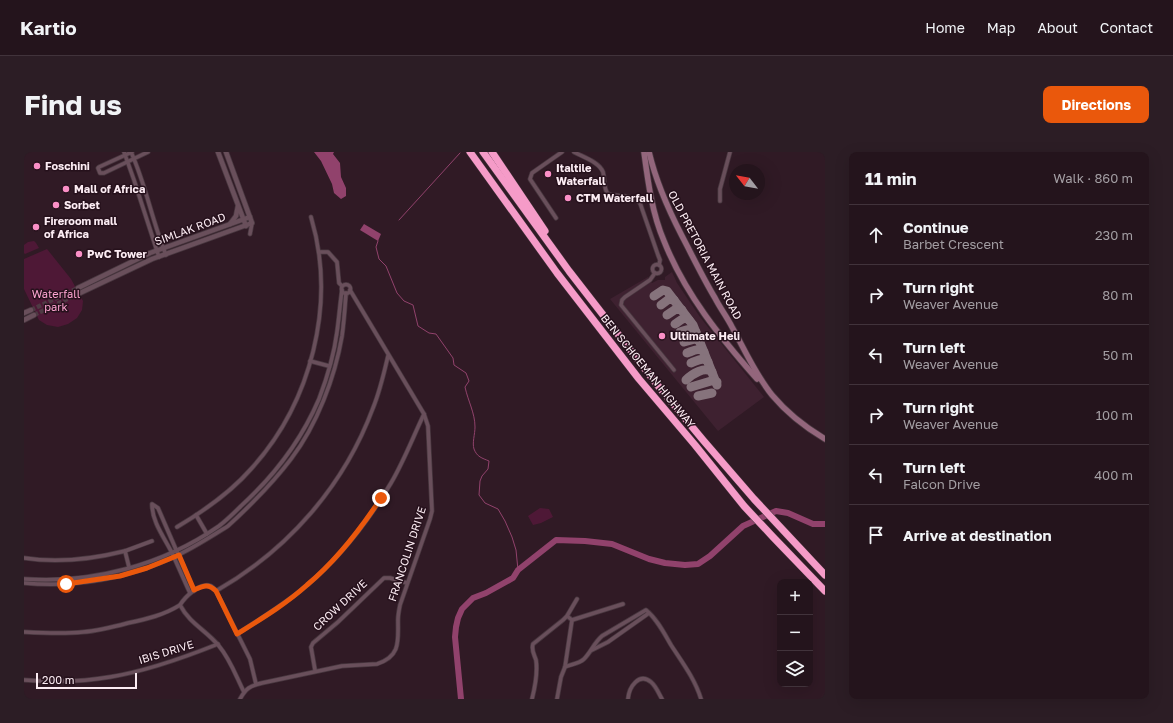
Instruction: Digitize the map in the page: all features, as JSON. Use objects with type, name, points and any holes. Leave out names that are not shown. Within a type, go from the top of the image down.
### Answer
[{"type":"highway","name":"BEN SCHOEMAN HIGHWAY","points":[[470,152],[566,286],[638,378],[744,506],[825,591]]},
{"type":"highway","name":"BEN SCHOEMAN HIGHWAY","points":[[483,152],[569,271],[659,386],[754,499],[825,575]]},
{"type":"highway","points":[[492,152],[539,221],[569,271]]},
{"type":"main road","name":"OLD PRETORIA MAIN ROAD","points":[[644,152],[652,199],[664,241],[676,268],[703,314],[757,379],[764,384]]},
{"type":"main road","name":"OLD PRETORIA MAIN ROAD","points":[[649,152],[653,171],[662,195],[678,228],[714,298],[764,384],[783,407],[814,433],[825,439]]},
{"type":"main road","points":[[652,199],[662,195]]},
{"type":"street","points":[[148,152],[134,159],[128,162],[101,173],[98,168],[124,154],[131,152],[134,159],[137,166],[166,255]]},
{"type":"street","points":[[218,152],[250,234],[252,223],[226,152]]},
{"type":"street","points":[[556,218],[530,177],[562,152]]},
{"type":"street","points":[[574,152],[600,168],[603,173],[608,194],[631,197],[638,200],[640,203],[660,260],[659,265],[661,267],[661,271],[658,274],[655,273],[650,280],[625,297],[622,300],[622,305],[674,370]]},
{"type":"street","points":[[720,202],[720,189],[730,152]]},
{"type":"street","points":[[124,154],[137,188],[159,257]]},
{"type":"street","points":[[230,224],[236,216],[238,205]]},
{"type":"street","name":"SIMLAK ROAD","points":[[250,217],[164,248],[79,290],[152,259],[252,223]]},
{"type":"street","points":[[177,527],[222,497],[251,469],[268,448],[294,406],[302,387],[315,345],[321,303],[319,252],[311,217]]},
{"type":"street","points":[[24,579],[61,579],[111,575],[173,555],[179,555],[228,526],[262,494],[292,458],[311,426],[331,378],[342,336],[346,293],[339,283],[337,262],[328,252],[319,252]]},
{"type":"street","points":[[655,273],[652,270],[653,267],[655,265],[659,265]]},
{"type":"street","points":[[24,583],[79,583],[147,568],[173,555],[177,550],[207,534],[225,521],[259,490],[278,469],[307,423],[319,399],[329,366],[337,331],[342,288],[344,284],[348,285],[350,288],[350,290],[346,293]]},
{"type":"street","name":"FRANCOLIN DRIVE","points":[[240,699],[244,692],[256,684],[316,670],[342,666],[377,664],[386,661],[398,646],[398,620],[400,604],[432,511],[428,426],[424,414],[350,290]]},
{"type":"street","points":[[24,313],[30,310]]},
{"type":"street","points":[[24,320],[34,315]]},
{"type":"street","points":[[216,591],[232,582],[281,544],[298,528],[321,502],[341,473],[363,433],[373,408],[388,356]]},
{"type":"street","points":[[310,361],[329,366]]},
{"type":"street","points":[[326,377],[331,378]]},
{"type":"street","points":[[237,634],[272,612],[308,585],[355,536],[391,482],[424,414]]},
{"type":"street","points":[[307,423],[311,426]]},
{"type":"street","points":[[288,454],[292,458]]},
{"type":"street","points":[[259,490],[262,494]]},
{"type":"street","points":[[190,593],[157,524],[152,512],[152,504],[158,508],[194,590]]},
{"type":"street","points":[[196,515],[207,534]]},
{"type":"street","points":[[225,521],[228,526]]},
{"type":"street","points":[[24,558],[65,560],[95,557],[125,551],[152,541]]},
{"type":"street","points":[[125,551],[129,568]]},
{"type":"street","name":"CROW DRIVE","points":[[316,670],[311,647],[313,643],[338,622],[384,578],[390,578],[406,584]]},
{"type":"street","points":[[60,584],[61,579]]},
{"type":"street","points":[[24,632],[59,633],[102,630],[144,620],[161,615],[180,605],[194,590],[205,586],[210,586],[216,591],[250,659],[256,684]]},
{"type":"street","points":[[532,699],[536,667],[532,647],[535,642],[567,616],[577,599]]},
{"type":"street","points":[[572,620],[623,604]]},
{"type":"street","points":[[180,605],[185,614],[218,644],[227,657],[244,692]]},
{"type":"street","points":[[565,667],[582,661],[592,650],[598,639],[647,611]]},
{"type":"street","points":[[592,650],[606,644],[647,611]]},
{"type":"street","points":[[647,611],[656,621],[689,672],[701,699]]},
{"type":"street","points":[[567,616],[572,620]]},
{"type":"street","points":[[557,699],[561,677],[565,667],[572,620]]},
{"type":"street","points":[[612,630],[616,636]]},
{"type":"street","name":"IBIS DRIVE","points":[[24,680],[70,681],[109,677],[158,666],[218,644]]},
{"type":"street","points":[[628,699],[633,684],[645,679],[652,682],[662,699]]},
{"type":"shaded area","points":[[314,152],[334,152],[333,154],[340,163],[341,177],[346,188],[346,196],[341,199],[334,193],[332,184],[321,161]]},
{"type":"shaded area","points":[[364,224],[381,234],[378,241],[360,230]]},
{"type":"shaded area","points":[[672,272],[677,283],[700,317],[764,397],[718,431],[610,299],[648,277],[652,283],[658,280],[665,280],[665,277]]},
{"type":"green space","points":[[34,241],[39,248],[25,254],[24,245],[28,242]]},
{"type":"green space","name":"Waterfall park","points":[[47,249],[71,279],[83,301],[82,310],[77,318],[68,324],[58,327],[47,325],[39,320],[24,289],[24,259]]},
{"type":"green space","points":[[540,508],[549,509],[553,517],[533,525],[528,516]]},
{"type":"waterway","points":[[399,220],[460,153]]},
{"type":"waterway","points":[[378,241],[376,247],[379,259],[386,266],[397,293],[404,301],[413,305],[418,326],[429,333],[436,334],[453,358],[454,365],[466,373],[469,381],[465,387],[475,422],[474,449],[478,456],[489,461],[488,469],[480,481],[479,495],[485,503],[498,509],[505,521],[516,550],[518,570]]},
{"type":"waterway","points":[[461,699],[455,637],[458,618],[462,609],[473,598],[486,593],[513,578],[518,570],[556,540],[612,544],[649,559],[665,563],[685,565],[698,564],[710,556],[743,526],[776,511],[788,513],[813,524],[825,524]]},
{"type":"taxiway","points":[[654,296],[663,290],[667,291],[693,325],[717,385]]},
{"type":"taxiway","points":[[661,305],[669,299],[674,300]]},
{"type":"taxiway","points":[[667,315],[676,309],[682,310]]},
{"type":"taxiway","points":[[675,324],[680,320],[689,320]]},
{"type":"taxiway","points":[[680,332],[691,329],[696,332]]},
{"type":"taxiway","points":[[684,342],[695,339],[700,341]]},
{"type":"taxiway","points":[[687,353],[694,350],[704,352]]},
{"type":"taxiway","points":[[691,363],[702,359],[708,362]]},
{"type":"taxiway","points":[[686,380],[702,370],[709,370],[712,372]]},
{"type":"taxiway","points":[[691,387],[711,381],[717,382]]},
{"type":"taxiway","points":[[698,396],[712,393]]},
{"type":"tunnel","points":[[31,310],[78,288]]},
{"type":"tunnel","points":[[34,315],[80,293]]},
{"type":"place","name":"Foschini","points":[[37,166]]},
{"type":"place","name":"Italtile Waterfall","points":[[548,174]]},
{"type":"place","name":"Mall of Africa","points":[[66,189]]},
{"type":"place","name":"CTM Waterfall","points":[[568,198]]},
{"type":"place","name":"Sorbet","points":[[56,205]]},
{"type":"place","name":"Fireroom mall of Africa","points":[[36,227]]},
{"type":"place","name":"PwC Tower","points":[[79,254]]},
{"type":"place","name":"Ultimate Heli","points":[[662,336]]},
{"type":"route","points":[[66,584],[120,576],[147,568],[179,555],[194,590],[205,586],[210,586],[216,591],[237,634],[272,612],[308,585],[355,536],[381,498]]}]
